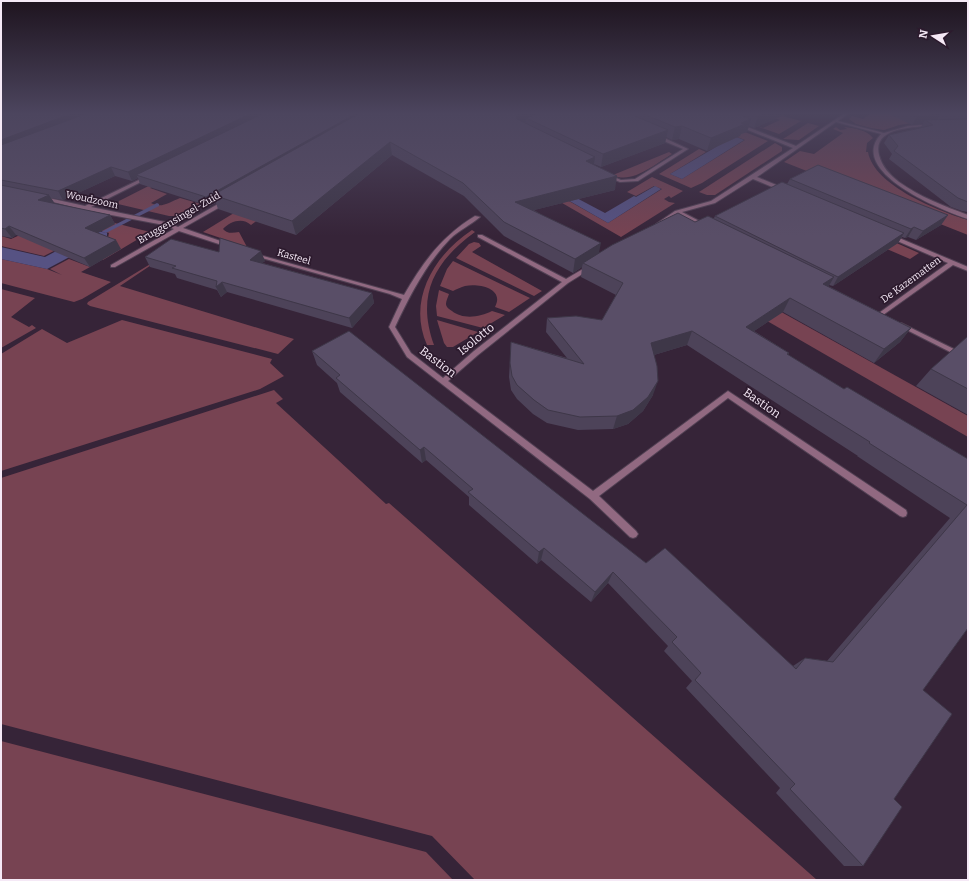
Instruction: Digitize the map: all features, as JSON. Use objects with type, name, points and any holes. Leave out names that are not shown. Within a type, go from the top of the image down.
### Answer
[{"type":"street","points":[[599,170],[620,181],[636,180],[678,154]]},
{"type":"street","points":[[653,228],[677,212],[713,202],[786,154]]},
{"type":"street","points":[[876,154],[880,164],[891,177],[908,190],[926,200],[968,217]]},
{"type":"street","points":[[85,208],[153,174]]},
{"type":"street","points":[[753,177],[787,192]]},
{"type":"street","name":"Woudzoom","points":[[37,198],[180,228]]},
{"type":"street","name":"Bruggensingel-Zuid","points":[[113,266],[230,199]]},
{"type":"street","points":[[677,212],[712,230]]},
{"type":"street","points":[[405,298],[426,265],[449,238],[465,224],[477,217]]},
{"type":"street","points":[[180,228],[194,235],[238,249]]},
{"type":"street","name":"De Kazematten","points":[[886,234],[968,269]]},
{"type":"street","points":[[480,236],[566,282],[597,262]]},
{"type":"street","name":"Kasteel","points":[[245,252],[287,265],[392,293],[405,298]]},
{"type":"street","name":"De Kazematten","points":[[881,314],[953,262]]},
{"type":"street","name":"Isolotto","points":[[444,381],[566,282]]},
{"type":"street","name":"Bastion","points":[[405,298],[392,327],[409,354],[593,496],[633,534]]},
{"type":"street","name":"De Kazematten","points":[[874,311],[888,318]]},
{"type":"street","name":"De Kazematten","points":[[894,321],[968,359]]},
{"type":"street","name":"Bastion","points":[[593,496],[728,394],[903,513]]},
{"type":"shaded area","points":[[330,154],[334,154],[276,206],[251,225],[244,221],[237,221],[229,224],[223,229],[232,233],[239,232],[247,247],[203,232]]},
{"type":"shaded area","points":[[477,154],[486,154],[608,223],[662,189],[654,186],[636,196],[627,192],[652,177],[683,191],[671,198],[669,196],[664,199],[675,203],[621,237]]},
{"type":"shaded area","points":[[488,154],[494,154],[605,213],[655,186],[661,189],[608,223]]},
{"type":"shaded area","points":[[664,154],[672,154],[644,172],[636,175],[620,177],[613,175]]},
{"type":"shaded area","points":[[691,154],[703,154],[670,174],[682,179],[722,154],[747,154],[702,183],[691,188],[659,174]]},
{"type":"shaded area","points":[[704,154],[722,154],[682,179],[670,174]]},
{"type":"shaded area","points":[[758,154],[777,154],[715,195],[707,195],[699,192]]},
{"type":"shaded area","points":[[795,154],[869,154],[873,164],[882,176],[895,186],[925,203],[968,220],[968,235],[784,162]]},
{"type":"shaded area","points":[[186,167],[150,188],[167,194],[151,203],[155,205],[166,204],[180,198],[201,204],[179,216],[169,216],[118,204],[119,201]]},
{"type":"shaded area","points":[[107,221],[150,232],[103,260],[109,233],[103,231],[93,231],[44,256],[1,246],[1,236],[11,239],[31,230]]},
{"type":"shaded area","points":[[472,230],[475,232],[449,255],[439,268],[432,281],[428,295],[427,310],[429,327],[434,345],[427,345],[422,328],[420,312],[422,295],[428,280],[446,252],[458,240]]},
{"type":"shaded area","points":[[92,232],[107,233],[107,237],[47,269],[1,259],[1,247],[45,257]]},
{"type":"shaded area","points":[[883,237],[919,253],[910,259],[873,243]]},
{"type":"shaded area","points":[[650,239],[968,416],[968,437],[639,247]]},
{"type":"shaded area","points":[[474,242],[479,243],[481,246],[472,252],[542,291],[534,296],[456,258],[469,244]]},
{"type":"shaded area","points":[[175,249],[120,286],[294,339],[278,354],[87,304]]},
{"type":"shaded area","points":[[80,253],[69,259],[90,267],[81,272],[111,282],[82,299],[74,302],[1,283],[1,259],[47,269],[62,275],[50,269]]},
{"type":"shaded area","points":[[453,261],[530,298],[509,312],[495,307],[497,301],[496,295],[489,288],[470,285],[453,291],[440,286],[447,269]]},
{"type":"shaded area","points":[[1,289],[35,298],[11,317],[29,327],[32,325],[36,328],[1,348]]},
{"type":"shaded area","points":[[439,290],[449,294],[446,302],[447,307],[461,316],[472,317],[492,311],[505,315],[483,328],[437,316],[436,306]]},
{"type":"shaded area","points":[[122,320],[272,359],[270,363],[284,376],[260,389],[1,471],[1,354],[42,329],[67,343]]},
{"type":"shaded area","points":[[437,320],[478,332],[453,347],[447,347],[444,343]]},
{"type":"shaded area","points":[[274,390],[283,399],[276,403],[386,504],[389,503],[817,880],[475,880],[432,836],[1,724],[1,478]]},
{"type":"shaded area","points":[[1,741],[426,852],[453,880],[1,880]]},
{"type":"building","points":[[1,154],[166,154],[128,172],[111,167],[58,191],[1,180]]},
{"type":"building","points":[[179,154],[283,154],[206,197],[136,175]]},
{"type":"building","points":[[286,154],[375,154],[292,221],[213,195]]},
{"type":"building","points":[[412,154],[589,154],[595,157],[586,161],[617,176],[515,202],[601,243],[575,259],[504,222],[463,183]]},
{"type":"building","points":[[898,154],[968,154],[968,202],[958,198]]},
{"type":"building","points":[[818,165],[948,215],[923,231],[914,227],[911,229],[790,179]]},
{"type":"building","points":[[782,182],[904,233],[838,277],[715,216]]},
{"type":"building","points":[[1,185],[49,195],[38,200],[110,215],[85,228],[116,240],[84,258],[9,226],[5,229],[1,228]]},
{"type":"building","points":[[678,213],[695,222],[708,216],[834,277],[823,284],[911,328],[884,349],[790,298],[746,327],[844,389],[847,387],[968,459],[968,628],[923,690],[952,714],[894,799],[902,807],[863,866],[790,789],[795,784],[695,680],[701,673],[672,642],[677,637],[613,572],[595,592],[544,548],[539,552],[468,492],[473,489],[424,447],[420,450],[336,378],[340,375],[312,351],[349,331],[646,563],[665,548],[796,669],[805,658],[833,662],[967,505],[869,443],[870,442],[692,331],[651,343],[657,366],[658,381],[648,397],[633,410],[617,416],[580,417],[548,410],[517,385],[512,376],[510,363],[511,342],[584,364],[547,318],[576,316],[602,320],[623,283],[583,263],[612,245]]},
{"type":"building","points":[[220,238],[261,251],[250,260],[372,293],[349,318],[222,282],[216,287],[217,281],[172,268],[176,266],[145,257],[171,239],[219,252]]},
{"type":"building","points":[[967,337],[968,338],[968,389],[931,369]]},
{"type":"waterway","points":[[104,232],[157,205]]}]
